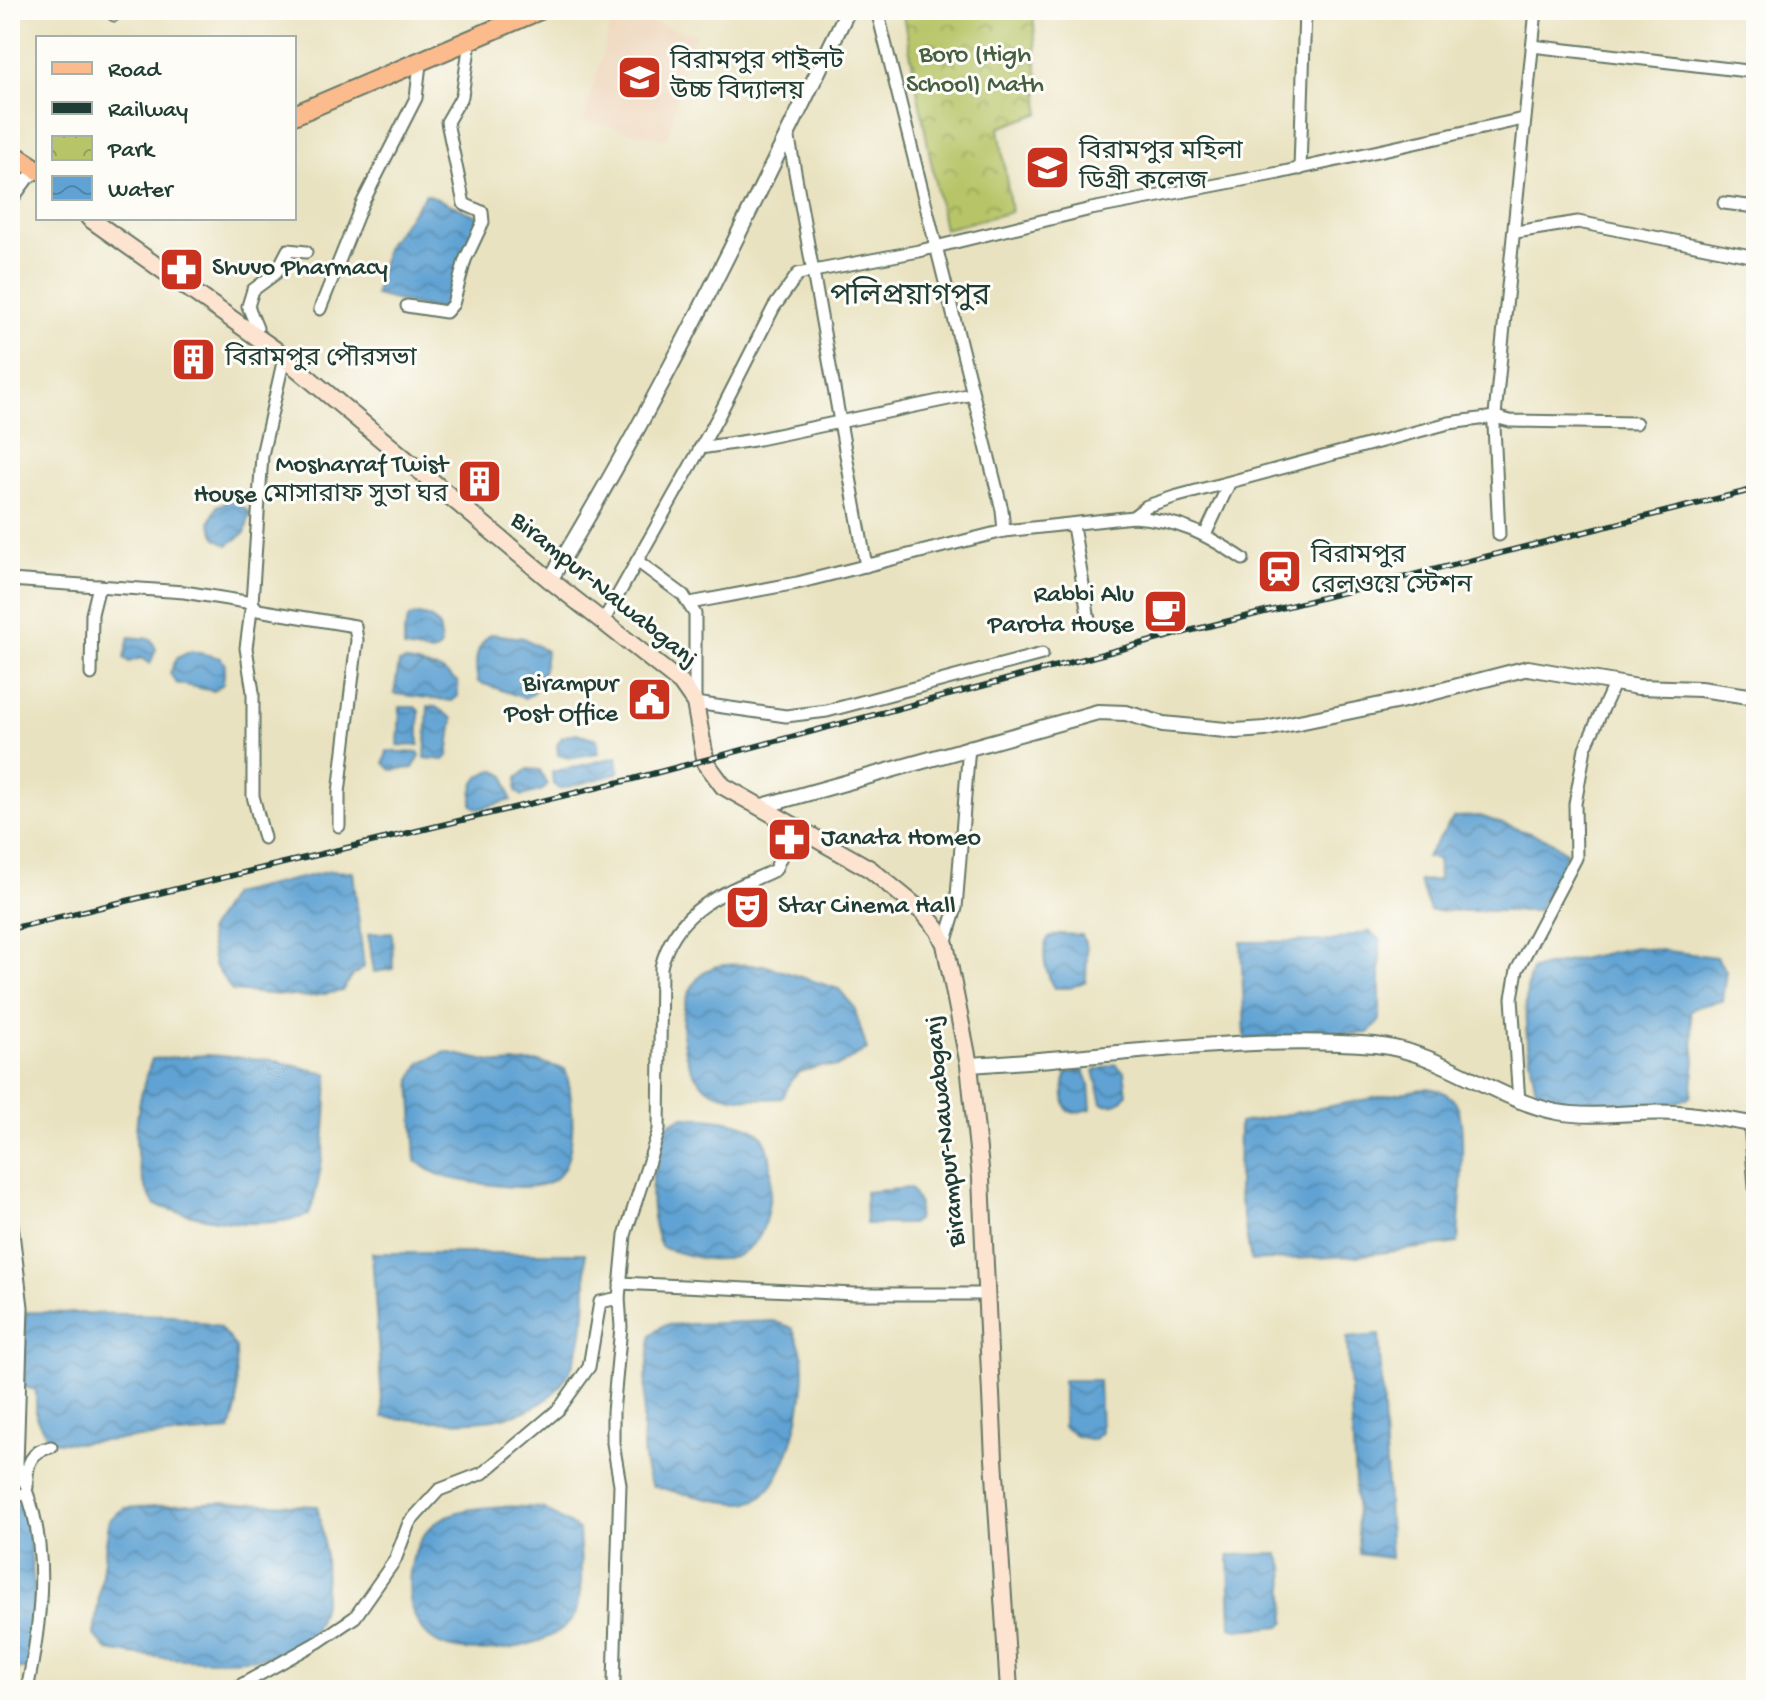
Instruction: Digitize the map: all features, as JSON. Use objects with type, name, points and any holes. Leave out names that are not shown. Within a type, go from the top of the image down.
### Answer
[{"type":"main road","points":[[296,114],[420,64],[540,10]]},
{"type":"main road","points":[[10,152],[36,170]]},
{"type":"main road","name":"Birampur-Nawabganj","points":[[92,220],[284,358],[550,580],[681,683],[695,703],[704,756],[723,786],[870,869],[905,896],[938,930],[945,944],[969,1065],[981,1178],[1009,1690]]},
{"type":"street","points":[[550,580],[620,459],[750,214],[848,10]]},
{"type":"street","points":[[877,10],[1002,510],[1004,531]]},
{"type":"street","points":[[1300,169],[1305,10]]},
{"type":"street","points":[[1499,535],[1495,417],[1536,10]]},
{"type":"street","points":[[407,306],[446,312],[453,304],[465,260],[483,222],[482,212],[464,204],[447,122],[462,96],[470,42]]},
{"type":"street","points":[[1532,46],[1756,72]]},
{"type":"street","points":[[320,309],[362,204],[416,98],[420,64]]},
{"type":"street","points":[[604,620],[774,307],[798,274],[810,269],[935,248],[1091,209],[1300,169],[1523,119]]},
{"type":"street","points":[[788,132],[810,269],[866,566]]},
{"type":"street","points":[[10,202],[27,179],[36,172]]},
{"type":"street","points":[[1724,203],[1756,207]]},
{"type":"street","points":[[1516,232],[1578,222],[1756,257]]},
{"type":"street","points":[[255,336],[257,328],[248,306],[253,290],[276,273],[288,250],[306,252]]},
{"type":"street","points":[[264,838],[253,796],[253,692],[246,648],[262,455],[284,358]]},
{"type":"street","points":[[700,448],[972,394]]},
{"type":"street","points":[[1133,517],[1147,506],[1394,436],[1495,417],[1510,421],[1636,423]]},
{"type":"street","points":[[1206,533],[1229,484]]},
{"type":"street","points":[[690,603],[866,566],[1004,531],[1073,526],[1133,517],[1150,518],[1206,533],[1243,559]]},
{"type":"street","points":[[1073,526],[1089,620]]},
{"type":"street","points":[[637,561],[690,603],[696,630],[695,703],[786,716],[827,711],[1042,654]]},
{"type":"street","points":[[10,580],[184,592],[252,603],[258,610],[355,626],[357,640],[339,793],[339,826]]},
{"type":"street","points":[[91,674],[92,614],[99,586]]},
{"type":"street","points":[[759,807],[1098,712],[1126,713],[1163,724],[1236,731],[1265,729],[1400,701],[1528,668],[1615,682],[1756,697]]},
{"type":"street","points":[[1519,1102],[1512,998],[1517,970],[1576,858],[1575,804],[1582,763],[1598,713],[1615,682]]},
{"type":"street","points":[[945,944],[956,908],[969,746]]},
{"type":"street","points":[[614,1682],[620,1484],[613,1443],[613,1412],[621,1327],[620,1283],[625,1235],[659,1130],[660,993],[667,943],[710,900],[775,870],[794,827]]},
{"type":"street","points":[[969,1065],[1230,1043],[1377,1045],[1407,1051],[1519,1102],[1581,1115],[1677,1113],[1753,1124],[1756,1200]]},
{"type":"street","points":[[10,1064],[10,1107]]},
{"type":"street","points":[[10,1208],[22,1307],[17,1465],[37,1521],[39,1611],[27,1690]]},
{"type":"street","points":[[620,1283],[855,1294],[986,1294]]},
{"type":"street","points":[[232,1690],[307,1649],[355,1617],[395,1560],[409,1523],[428,1501],[439,1490],[483,1473],[559,1409],[589,1367],[600,1302],[619,1298]]},
{"type":"street","points":[[27,1490],[30,1458],[37,1450],[51,1447]]},
{"type":"street","points":[[10,1498],[27,1490]]},
{"type":"shaded area","name":"বিরামপুর পাইলট উচ্চ বিদ্যালয়","points":[[615,10],[694,35],[667,139],[583,121]]},
{"type":"green space","name":"Boro (High School) Math","points":[[902,10],[1033,10],[1040,113],[999,128],[1011,212],[944,229]]},
{"type":"water","points":[[426,194],[480,217],[448,308],[427,308],[375,295],[387,245]]},
{"type":"water","points":[[234,499],[250,513],[245,533],[228,545],[216,538],[210,522],[217,506]]},
{"type":"water","points":[[418,615],[435,621],[440,630],[440,648],[432,653],[404,648],[404,632],[409,617]]},
{"type":"water","points":[[491,634],[524,638],[546,651],[544,669],[533,694],[524,698],[478,682],[477,655]]},
{"type":"water","points":[[129,637],[151,639],[156,649],[150,664],[141,658],[129,662],[124,658]]},
{"type":"water","points":[[191,651],[221,658],[225,665],[223,684],[213,691],[176,683],[170,673],[177,658]]},
{"type":"water","points":[[405,661],[441,670],[458,682],[458,696],[452,701],[394,694],[399,663]]},
{"type":"water","points":[[428,706],[436,707],[453,719],[448,756],[444,760],[425,758]]},
{"type":"water","points":[[400,707],[415,707],[419,711],[419,745],[398,746]]},
{"type":"water","points":[[576,733],[597,739],[599,753],[568,758],[558,755],[557,745],[562,737]]},
{"type":"water","points":[[387,751],[419,753],[420,756],[413,768],[391,770],[384,763]]},
{"type":"water","points":[[617,757],[619,770],[616,774],[560,789],[553,784],[552,772]]},
{"type":"water","points":[[528,769],[540,770],[547,785],[543,790],[522,796],[516,791],[517,778]]},
{"type":"water","points":[[494,770],[505,776],[511,800],[479,809],[472,805],[472,792],[478,778]]},
{"type":"water","points":[[1480,816],[1550,840],[1567,853],[1538,911],[1430,911],[1419,881],[1439,880],[1438,859],[1426,857],[1454,817]]},
{"type":"water","points":[[331,871],[353,872],[364,967],[350,978],[342,991],[307,997],[232,991],[214,964],[208,932],[231,894]]},
{"type":"water","points":[[1369,931],[1380,940],[1380,1020],[1369,1033],[1245,1039],[1241,942],[1331,941]]},
{"type":"water","points":[[392,932],[393,969],[374,972],[368,934]]},
{"type":"water","points":[[1059,934],[1082,935],[1087,949],[1086,981],[1070,988],[1055,988],[1045,964],[1044,951],[1048,938]]},
{"type":"water","points":[[1635,947],[1716,957],[1726,971],[1722,1001],[1695,1007],[1690,1012],[1695,1061],[1691,1096],[1658,1107],[1616,1110],[1538,1100],[1526,1017],[1532,969]]},
{"type":"water","points":[[763,965],[839,989],[854,1007],[867,1050],[836,1067],[821,1066],[800,1072],[792,1079],[782,1098],[726,1096],[709,1089],[697,1078],[689,1063],[682,1026],[684,1007],[690,990],[700,976],[714,967]]},
{"type":"water","points":[[446,1052],[501,1064],[539,1062],[565,1069],[571,1097],[572,1132],[570,1149],[558,1176],[540,1185],[500,1186],[448,1178],[416,1161],[411,1079],[421,1062]]},
{"type":"water","points":[[207,1055],[273,1060],[328,1074],[322,1163],[309,1215],[270,1222],[232,1222],[155,1205],[140,1170],[136,1134],[141,1096],[152,1059]]},
{"type":"water","points":[[1115,1064],[1124,1071],[1127,1093],[1123,1099],[1110,1105],[1102,1103],[1094,1071]]},
{"type":"water","points":[[1084,1070],[1089,1083],[1091,1109],[1074,1113],[1067,1110],[1065,1078],[1067,1073]]},
{"type":"water","points":[[1428,1088],[1453,1099],[1461,1120],[1458,1243],[1355,1256],[1251,1261],[1238,1190],[1239,1123]]},
{"type":"water","points":[[682,1117],[747,1126],[763,1138],[768,1149],[771,1178],[765,1223],[756,1240],[734,1257],[707,1259],[662,1248],[656,1233],[651,1202],[657,1155],[667,1125]]},
{"type":"water","points":[[910,1188],[919,1205],[917,1220],[911,1224],[866,1224],[865,1192]]},
{"type":"water","points":[[372,1253],[585,1253],[585,1308],[578,1350],[564,1381],[542,1402],[513,1415],[477,1421],[383,1417]]},
{"type":"water","points":[[25,1312],[173,1315],[219,1327],[236,1347],[237,1405],[230,1431],[76,1443],[49,1441],[36,1417],[36,1390],[24,1387]]},
{"type":"water","points":[[773,1321],[792,1328],[802,1352],[804,1369],[797,1423],[775,1481],[764,1494],[743,1503],[703,1498],[653,1486],[647,1474],[643,1436],[651,1335],[664,1325]]},
{"type":"water","points":[[1379,1335],[1391,1558],[1359,1554],[1347,1338]]},
{"type":"water","points":[[1063,1380],[1099,1380],[1101,1432],[1093,1440],[1076,1436],[1063,1427]]},
{"type":"water","points":[[10,1502],[26,1503],[35,1598],[27,1669],[10,1669]]},
{"type":"water","points":[[220,1502],[317,1506],[325,1580],[324,1600],[311,1633],[300,1645],[283,1653],[235,1660],[177,1659],[107,1650],[94,1635],[109,1520],[124,1508]]},
{"type":"water","points":[[504,1506],[542,1508],[579,1530],[581,1584],[575,1614],[566,1626],[551,1636],[511,1648],[468,1651],[436,1642],[415,1617],[410,1601],[411,1566],[416,1550],[434,1524],[450,1515]]},
{"type":"water","points":[[1278,1554],[1284,1566],[1286,1621],[1281,1626],[1236,1630],[1231,1627],[1229,1555]]},
{"type":"railway","points":[[10,929],[633,779],[1189,631],[1756,489]]},
{"type":"place","name":"বিরামপুর পাইলট উচ্চ বিদ্যালয়","points":[[639,78]]},
{"type":"place","name":"বিরামপুর মহিলা ডিগ্রী কলেজ","points":[[1048,168]]},
{"type":"place","name":"Shuvo Pharmacy","points":[[181,269]]},
{"type":"place","name":"বিরামপুর পৌরসভা","points":[[194,360]]},
{"type":"place","name":"Mosharraf Twist House মোসারাফ সুতা ঘর","points":[[479,481]]},
{"type":"place","name":"বিরামপুর রেলওয়ে স্টেশন","points":[[1280,572]]},
{"type":"place","name":"Rabbi Alu Parota House","points":[[1165,611]]},
{"type":"place","name":"Birampur Post Office","points":[[649,700]]},
{"type":"place","name":"Janata Homeo","points":[[790,839]]},
{"type":"place","name":"Star Cinema Hall","points":[[747,907]]},
{"type":"district","name":"পলিপ্রয়াগপুর","points":[[910,298]]}]
